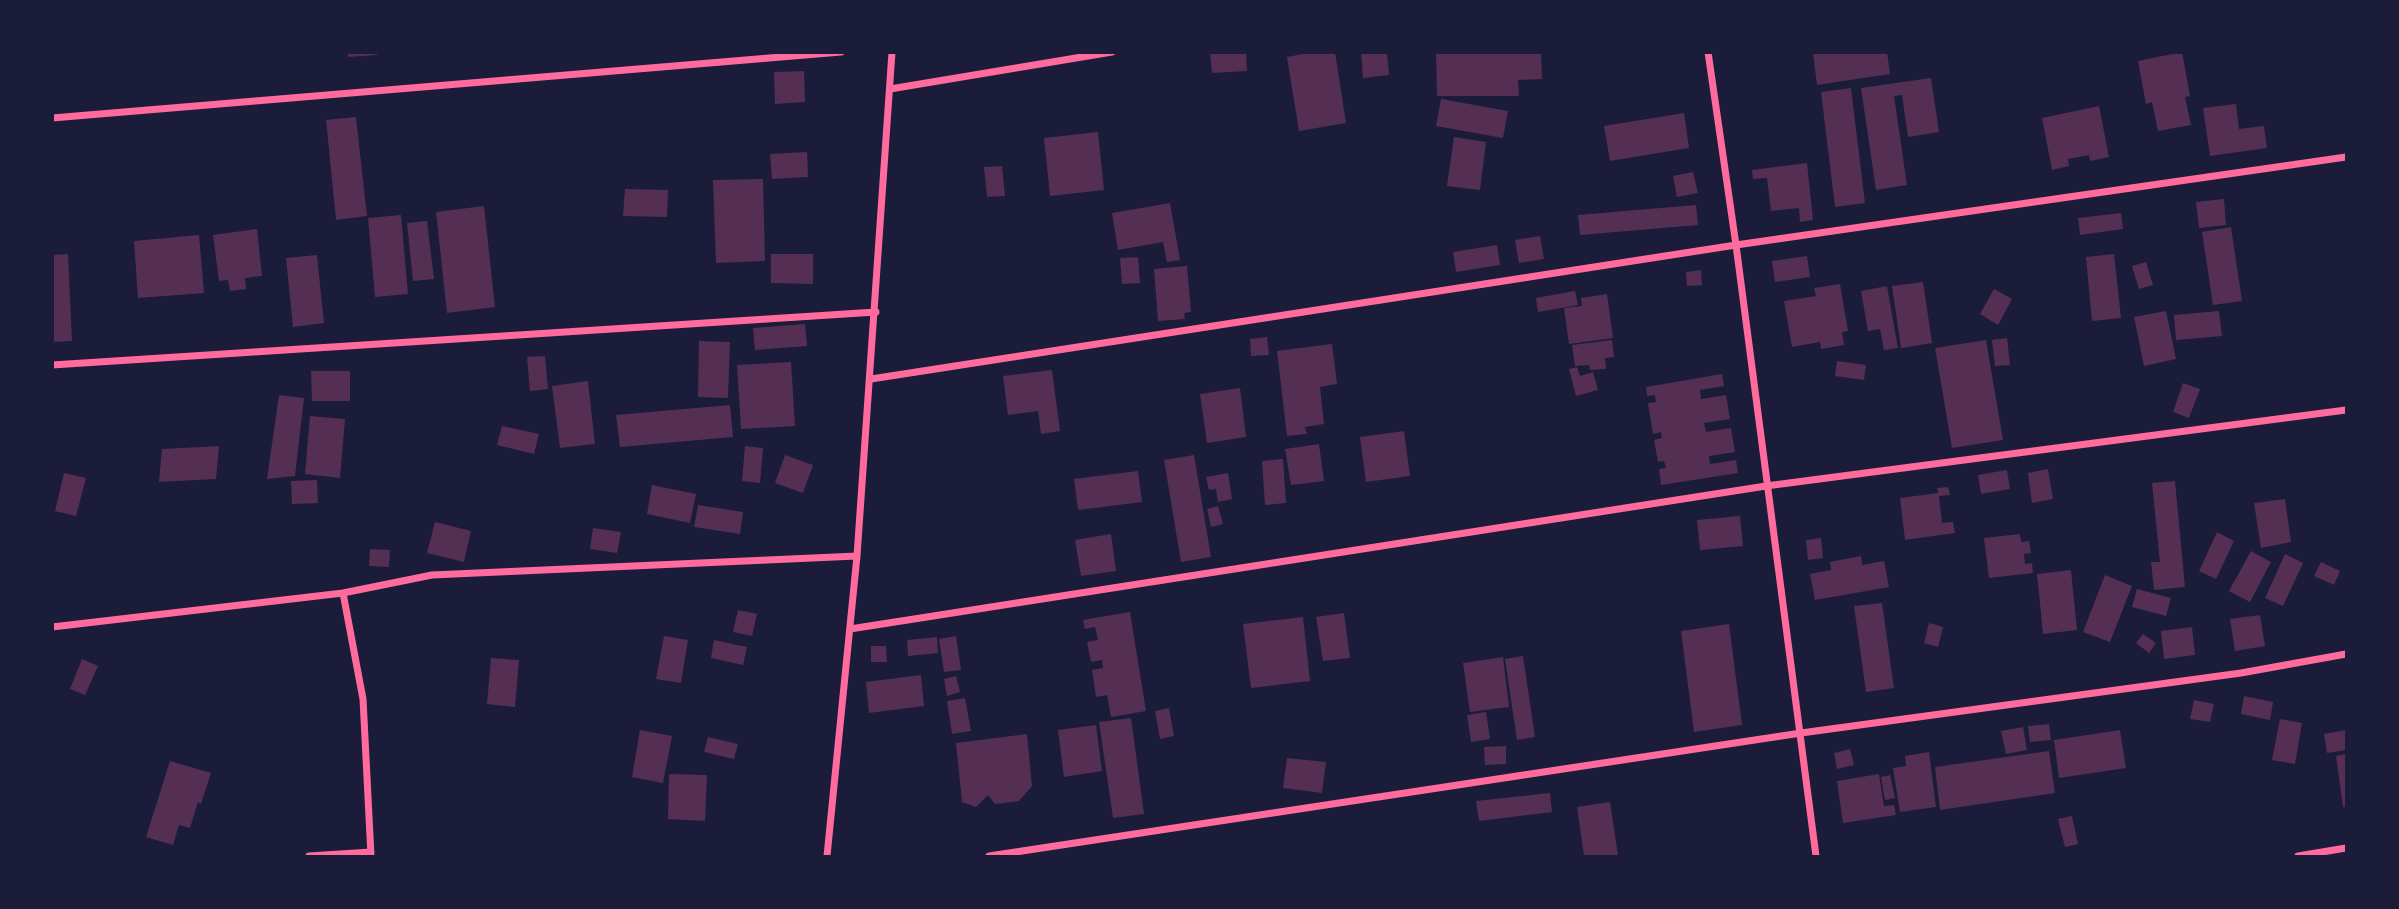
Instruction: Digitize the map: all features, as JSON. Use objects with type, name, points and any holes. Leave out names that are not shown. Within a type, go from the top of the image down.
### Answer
[{"type":"street","points":[[52,118],[841,52]]},
{"type":"street","points":[[827,856],[857,556],[892,52]]},
{"type":"street","points":[[890,89],[1112,52]]},
{"type":"street","points":[[1708,52],[1816,856]]},
{"type":"street","points":[[871,379],[1736,245],[2347,157]]},
{"type":"street","points":[[52,365],[876,312]]},
{"type":"street","points":[[850,629],[1766,486],[2347,410]]},
{"type":"street","points":[[52,627],[343,593],[432,576],[857,556]]},
{"type":"street","points":[[309,856],[371,854],[363,699],[343,593]]},
{"type":"street","points":[[989,856],[1801,733],[2241,673],[2347,654]]},
{"type":"street","points":[[2298,856],[2347,849]]},
{"type":"building","points":[[348,52],[377,52],[377,55],[348,57]]},
{"type":"building","points":[[1246,52],[1247,71],[1212,73],[1210,53]]},
{"type":"building","points":[[1313,52],[1335,52],[1346,123],[1299,131],[1287,57]]},
{"type":"building","points":[[1361,52],[1387,52],[1389,75],[1363,78]]},
{"type":"building","points":[[1436,52],[1541,52],[1542,79],[1518,80],[1519,96],[1437,96]]},
{"type":"building","points":[[1887,52],[1890,74],[1817,85],[1813,53]]},
{"type":"building","points":[[2182,52],[2190,96],[2185,97],[2191,125],[2158,131],[2152,102],[2146,104],[2138,61]]},
{"type":"building","points":[[804,71],[805,102],[775,104],[774,72]]},
{"type":"building","points":[[1931,78],[1939,132],[1908,137],[1902,95],[1894,96],[1907,185],[1876,190],[1861,88]]},
{"type":"building","points":[[1851,88],[1865,203],[1835,207],[1821,92]]},
{"type":"building","points":[[1441,99],[1508,111],[1503,138],[1436,126]]},
{"type":"building","points":[[2236,104],[2239,129],[2264,126],[2267,148],[2210,156],[2203,108]]},
{"type":"building","points":[[2099,106],[2109,157],[2090,161],[2089,155],[2068,159],[2069,166],[2052,170],[2042,118]]},
{"type":"building","points":[[1684,113],[1689,148],[1610,161],[1604,126]]},
{"type":"building","points":[[356,117],[367,216],[336,220],[326,120]]},
{"type":"building","points":[[1098,132],[1104,190],[1050,196],[1044,138]]},
{"type":"building","points":[[1454,137],[1486,142],[1480,190],[1447,186]]},
{"type":"building","points":[[807,152],[808,177],[772,179],[770,154]]},
{"type":"building","points":[[1807,163],[1813,220],[1800,222],[1799,208],[1771,211],[1767,178],[1753,179],[1752,170]]},
{"type":"building","points":[[1002,166],[1005,196],[987,197],[984,167]]},
{"type":"building","points":[[1693,172],[1698,193],[1677,197],[1673,176]]},
{"type":"building","points":[[763,179],[765,261],[716,263],[713,180]]},
{"type":"building","points":[[625,189],[668,190],[667,217],[623,216]]},
{"type":"building","points":[[2224,199],[2226,225],[2199,228],[2196,202]]},
{"type":"building","points":[[1170,203],[1180,260],[1167,262],[1163,242],[1118,250],[1112,213]]},
{"type":"building","points":[[1696,205],[1698,225],[1580,235],[1578,215]]},
{"type":"building","points":[[484,206],[495,307],[447,313],[436,212]]},
{"type":"building","points":[[2121,213],[2123,229],[2080,235],[2078,218]]},
{"type":"building","points":[[401,215],[408,294],[375,297],[368,218]]},
{"type":"building","points":[[427,221],[434,279],[413,281],[407,223]]},
{"type":"building","points":[[2231,227],[2242,301],[2213,305],[2202,232]]},
{"type":"building","points":[[257,229],[262,276],[245,278],[246,289],[230,291],[228,280],[219,281],[213,235]]},
{"type":"building","points":[[199,235],[204,293],[138,298],[134,241]]},
{"type":"building","points":[[1540,236],[1544,259],[1519,263],[1515,240]]},
{"type":"building","points":[[1497,245],[1500,265],[1456,272],[1453,252]]},
{"type":"building","points":[[68,254],[72,341],[52,342],[52,255]]},
{"type":"building","points":[[771,254],[813,254],[813,284],[771,283]]},
{"type":"building","points":[[2114,254],[2121,318],[2092,321],[2086,257]]},
{"type":"building","points":[[317,255],[324,323],[293,327],[286,258]]},
{"type":"building","points":[[1807,256],[1810,277],[1775,282],[1772,261]]},
{"type":"building","points":[[1138,257],[1140,283],[1122,284],[1120,258]]},
{"type":"building","points":[[2146,262],[2153,285],[2139,289],[2132,266]]},
{"type":"building","points":[[1187,266],[1191,312],[1184,313],[1185,319],[1158,321],[1154,269]]},
{"type":"building","points":[[1701,270],[1702,285],[1687,286],[1686,272]]},
{"type":"building","points":[[1923,282],[1932,343],[1901,348],[1892,286]]},
{"type":"building","points":[[1840,284],[1848,331],[1842,332],[1844,345],[1821,349],[1820,342],[1792,347],[1784,301],[1816,296],[1814,288]]},
{"type":"building","points":[[1887,286],[1898,348],[1884,350],[1880,329],[1868,331],[1861,291]]},
{"type":"building","points":[[1994,289],[2012,299],[1998,325],[1980,314]]},
{"type":"building","points":[[1575,291],[1578,305],[1538,312],[1536,298]]},
{"type":"building","points":[[1607,294],[1613,338],[1569,344],[1564,308],[1582,306],[1581,298]]},
{"type":"building","points":[[2166,311],[2176,359],[2144,366],[2134,317]]},
{"type":"building","points":[[2219,311],[2222,336],[2176,340],[2174,315]]},
{"type":"building","points":[[805,324],[807,346],[755,350],[753,328]]},
{"type":"building","points":[[1267,337],[1269,355],[1251,356],[1250,339]]},
{"type":"building","points":[[2007,338],[2010,365],[1995,366],[1992,340]]},
{"type":"building","points":[[1612,340],[1614,357],[1605,358],[1606,369],[1590,370],[1589,365],[1575,366],[1572,345]]},
{"type":"building","points":[[1986,340],[2003,440],[1952,448],[1935,348]]},
{"type":"building","points":[[699,341],[730,342],[728,398],[698,397]]},
{"type":"building","points":[[1332,344],[1337,384],[1320,387],[1324,424],[1305,427],[1307,434],[1287,436],[1277,351]]},
{"type":"building","points":[[545,356],[548,389],[530,391],[527,357]]},
{"type":"building","points":[[1837,361],[1866,365],[1864,380],[1835,376]]},
{"type":"building","points":[[791,362],[795,426],[741,429],[737,365]]},
{"type":"building","points":[[1577,367],[1580,376],[1593,372],[1598,390],[1576,396],[1569,369]]},
{"type":"building","points":[[1052,370],[1060,431],[1041,434],[1038,411],[1008,415],[1003,376]]},
{"type":"building","points":[[311,371],[350,371],[350,401],[312,401]]},
{"type":"building","points":[[1722,374],[1724,386],[1700,390],[1701,399],[1726,395],[1730,419],[1704,423],[1706,432],[1731,428],[1735,452],[1709,456],[1710,464],[1736,460],[1738,473],[1661,485],[1659,469],[1666,468],[1664,461],[1658,462],[1654,440],[1662,438],[1661,432],[1653,434],[1648,403],[1656,402],[1655,395],[1647,396],[1646,387]]},
{"type":"building","points":[[588,381],[595,444],[560,448],[552,386]]},
{"type":"building","points":[[2183,383],[2200,389],[2189,418],[2173,412]]},
{"type":"building","points":[[1240,388],[1246,437],[1207,443],[1200,394]]},
{"type":"building","points":[[279,395],[304,398],[295,476],[267,479]]},
{"type":"building","points":[[730,405],[733,437],[620,447],[616,415]]},
{"type":"building","points":[[310,416],[345,419],[340,478],[305,474]]},
{"type":"building","points":[[502,426],[539,434],[534,454],[497,445]]},
{"type":"building","points":[[1404,431],[1410,476],[1366,482],[1360,437]]},
{"type":"building","points":[[1319,444],[1324,481],[1291,485],[1285,449]]},
{"type":"building","points":[[219,446],[216,479],[159,482],[162,449]]},
{"type":"building","points":[[745,446],[763,448],[760,483],[742,481]]},
{"type":"building","points":[[785,455],[813,465],[803,493],[775,483]]},
{"type":"building","points":[[1194,455],[1211,557],[1181,562],[1164,460]]},
{"type":"building","points":[[1283,459],[1286,503],[1265,505],[1262,461]]},
{"type":"building","points":[[2048,469],[2053,499],[2032,503],[2028,473]]},
{"type":"building","points":[[2007,470],[2010,489],[1981,494],[1978,475]]},
{"type":"building","points":[[1138,471],[1142,502],[1078,510],[1074,479]]},
{"type":"building","points":[[64,473],[86,478],[76,516],[55,511]]},
{"type":"building","points":[[1228,473],[1232,499],[1218,502],[1216,489],[1209,490],[1206,477]]},
{"type":"building","points":[[317,480],[318,503],[292,504],[291,481]]},
{"type":"building","points":[[2175,481],[2185,587],[2154,590],[2151,562],[2160,562],[2152,483]]},
{"type":"building","points":[[652,485],[696,494],[690,523],[647,514]]},
{"type":"building","points":[[1948,487],[1950,495],[1939,496],[1942,523],[1953,522],[1955,533],[1905,540],[1900,498],[1938,493],[1937,488]]},
{"type":"building","points":[[2285,499],[2291,542],[2261,548],[2254,503]]},
{"type":"building","points":[[698,505],[743,512],[740,534],[694,527]]},
{"type":"building","points":[[1218,506],[1223,524],[1211,527],[1207,509]]},
{"type":"building","points":[[1740,516],[1743,546],[1700,550],[1697,520]]},
{"type":"building","points":[[435,522],[471,531],[464,562],[427,553]]},
{"type":"building","points":[[593,528],[621,532],[617,553],[590,549]]},
{"type":"building","points":[[2217,532],[2234,541],[2216,579],[2199,571]]},
{"type":"building","points":[[1111,534],[1116,571],[1081,576],[1075,540]]},
{"type":"building","points":[[2020,534],[2021,542],[2029,541],[2031,553],[2024,554],[2025,564],[2032,563],[2033,573],[1989,578],[1984,538]]},
{"type":"building","points":[[1821,538],[1823,558],[1808,560],[1806,540]]},
{"type":"building","points":[[370,549],[390,550],[389,567],[369,566]]},
{"type":"building","points":[[2251,551],[2271,562],[2250,602],[2229,591]]},
{"type":"building","points":[[2285,554],[2303,563],[2283,606],[2265,598]]},
{"type":"building","points":[[1861,556],[1862,565],[1884,561],[1889,587],[1815,600],[1810,574],[1831,570],[1830,562]]},
{"type":"building","points":[[2321,562],[2340,571],[2334,585],[2314,576]]},
{"type":"building","points":[[2071,570],[2077,630],[2043,634],[2037,574]]},
{"type":"building","points":[[2105,575],[2132,586],[2110,642],[2083,632]]},
{"type":"building","points":[[2137,589],[2171,598],[2166,616],[2132,607]]},
{"type":"building","points":[[1882,603],[1894,688],[1866,692],[1854,606]]},
{"type":"building","points":[[738,610],[757,614],[752,636],[733,632]]},
{"type":"building","points":[[1130,612],[1146,711],[1111,717],[1107,695],[1096,697],[1092,670],[1103,668],[1102,660],[1091,662],[1087,642],[1098,640],[1095,627],[1085,629],[1083,620]]},
{"type":"building","points":[[1344,613],[1350,658],[1323,661],[1316,617]]},
{"type":"building","points":[[2260,615],[2265,646],[2235,651],[2230,619]]},
{"type":"building","points":[[1303,617],[1310,681],[1251,688],[1243,624]]},
{"type":"building","points":[[1929,623],[1943,627],[1938,647],[1924,643]]},
{"type":"building","points":[[1729,624],[1742,725],[1694,732],[1681,631]]},
{"type":"building","points":[[2192,627],[2195,655],[2164,659],[2161,631]]},
{"type":"building","points":[[2143,634],[2156,643],[2149,653],[2136,643]]},
{"type":"building","points":[[664,636],[688,640],[681,683],[656,679]]},
{"type":"building","points":[[956,636],[961,670],[944,672],[939,639]]},
{"type":"building","points":[[937,637],[938,653],[908,656],[907,640]]},
{"type":"building","points":[[714,640],[747,647],[743,665],[711,658]]},
{"type":"building","points":[[871,646],[886,646],[887,662],[871,662]]},
{"type":"building","points":[[1523,656],[1535,737],[1517,740],[1505,659]]},
{"type":"building","points":[[1503,657],[1509,707],[1470,712],[1463,663]]},
{"type":"building","points":[[491,658],[519,660],[515,707],[487,704]]},
{"type":"building","points":[[82,659],[98,666],[85,695],[70,689]]},
{"type":"building","points":[[921,675],[924,706],[869,713],[866,682]]},
{"type":"building","points":[[956,676],[960,692],[947,696],[944,679]]},
{"type":"building","points":[[2244,696],[2273,702],[2270,720],[2241,714]]},
{"type":"building","points":[[965,698],[971,731],[952,734],[947,701]]},
{"type":"building","points":[[2194,700],[2214,704],[2210,722],[2190,719]]},
{"type":"building","points":[[1169,708],[1174,736],[1160,739],[1155,711]]},
{"type":"building","points":[[1486,712],[1490,739],[1471,742],[1467,715]]},
{"type":"building","points":[[1131,718],[1144,814],[1113,818],[1099,722]]},
{"type":"building","points":[[2280,719],[2302,723],[2295,764],[2272,760]]},
{"type":"building","points":[[2049,724],[2051,740],[2030,742],[2028,726]]},
{"type":"building","points":[[1096,725],[1102,771],[1064,777],[1058,730]]},
{"type":"building","points":[[2023,727],[2027,750],[2006,754],[2001,731]]},
{"type":"building","points":[[640,730],[672,736],[663,783],[632,777]]},
{"type":"building","points":[[2120,730],[2126,768],[2059,778],[2054,740]]},
{"type":"building","points":[[2346,730],[2346,750],[2327,753],[2324,734]]},
{"type":"building","points":[[1027,734],[1032,786],[1019,801],[995,804],[988,795],[976,807],[962,802],[956,743]]},
{"type":"building","points":[[708,737],[738,744],[734,759],[704,752]]},
{"type":"building","points":[[1506,746],[1506,764],[1485,765],[1484,747]]},
{"type":"building","points":[[1850,749],[1854,765],[1837,769],[1834,753]]},
{"type":"building","points":[[2049,751],[2055,793],[1940,810],[1935,767]]},
{"type":"building","points":[[1929,752],[1936,807],[1900,812],[1893,768],[1906,766],[1905,756]]},
{"type":"building","points":[[2346,754],[2346,807],[2343,807],[2336,756]]},
{"type":"building","points":[[1287,758],[1326,762],[1322,793],[1283,788]]},
{"type":"building","points":[[170,761],[211,773],[190,828],[179,825],[173,845],[146,837]]},
{"type":"building","points":[[669,774],[707,775],[705,821],[668,819]]},
{"type":"building","points":[[1879,774],[1884,806],[1894,805],[1896,815],[1843,823],[1837,781]]},
{"type":"building","points":[[1890,775],[1895,798],[1885,800],[1881,777]]},
{"type":"building","points":[[1550,793],[1552,812],[1479,821],[1476,801]]},
{"type":"building","points":[[1610,802],[1618,855],[1584,856],[1577,807]]},
{"type":"building","points":[[2072,816],[2078,844],[2065,847],[2058,819]]}]
